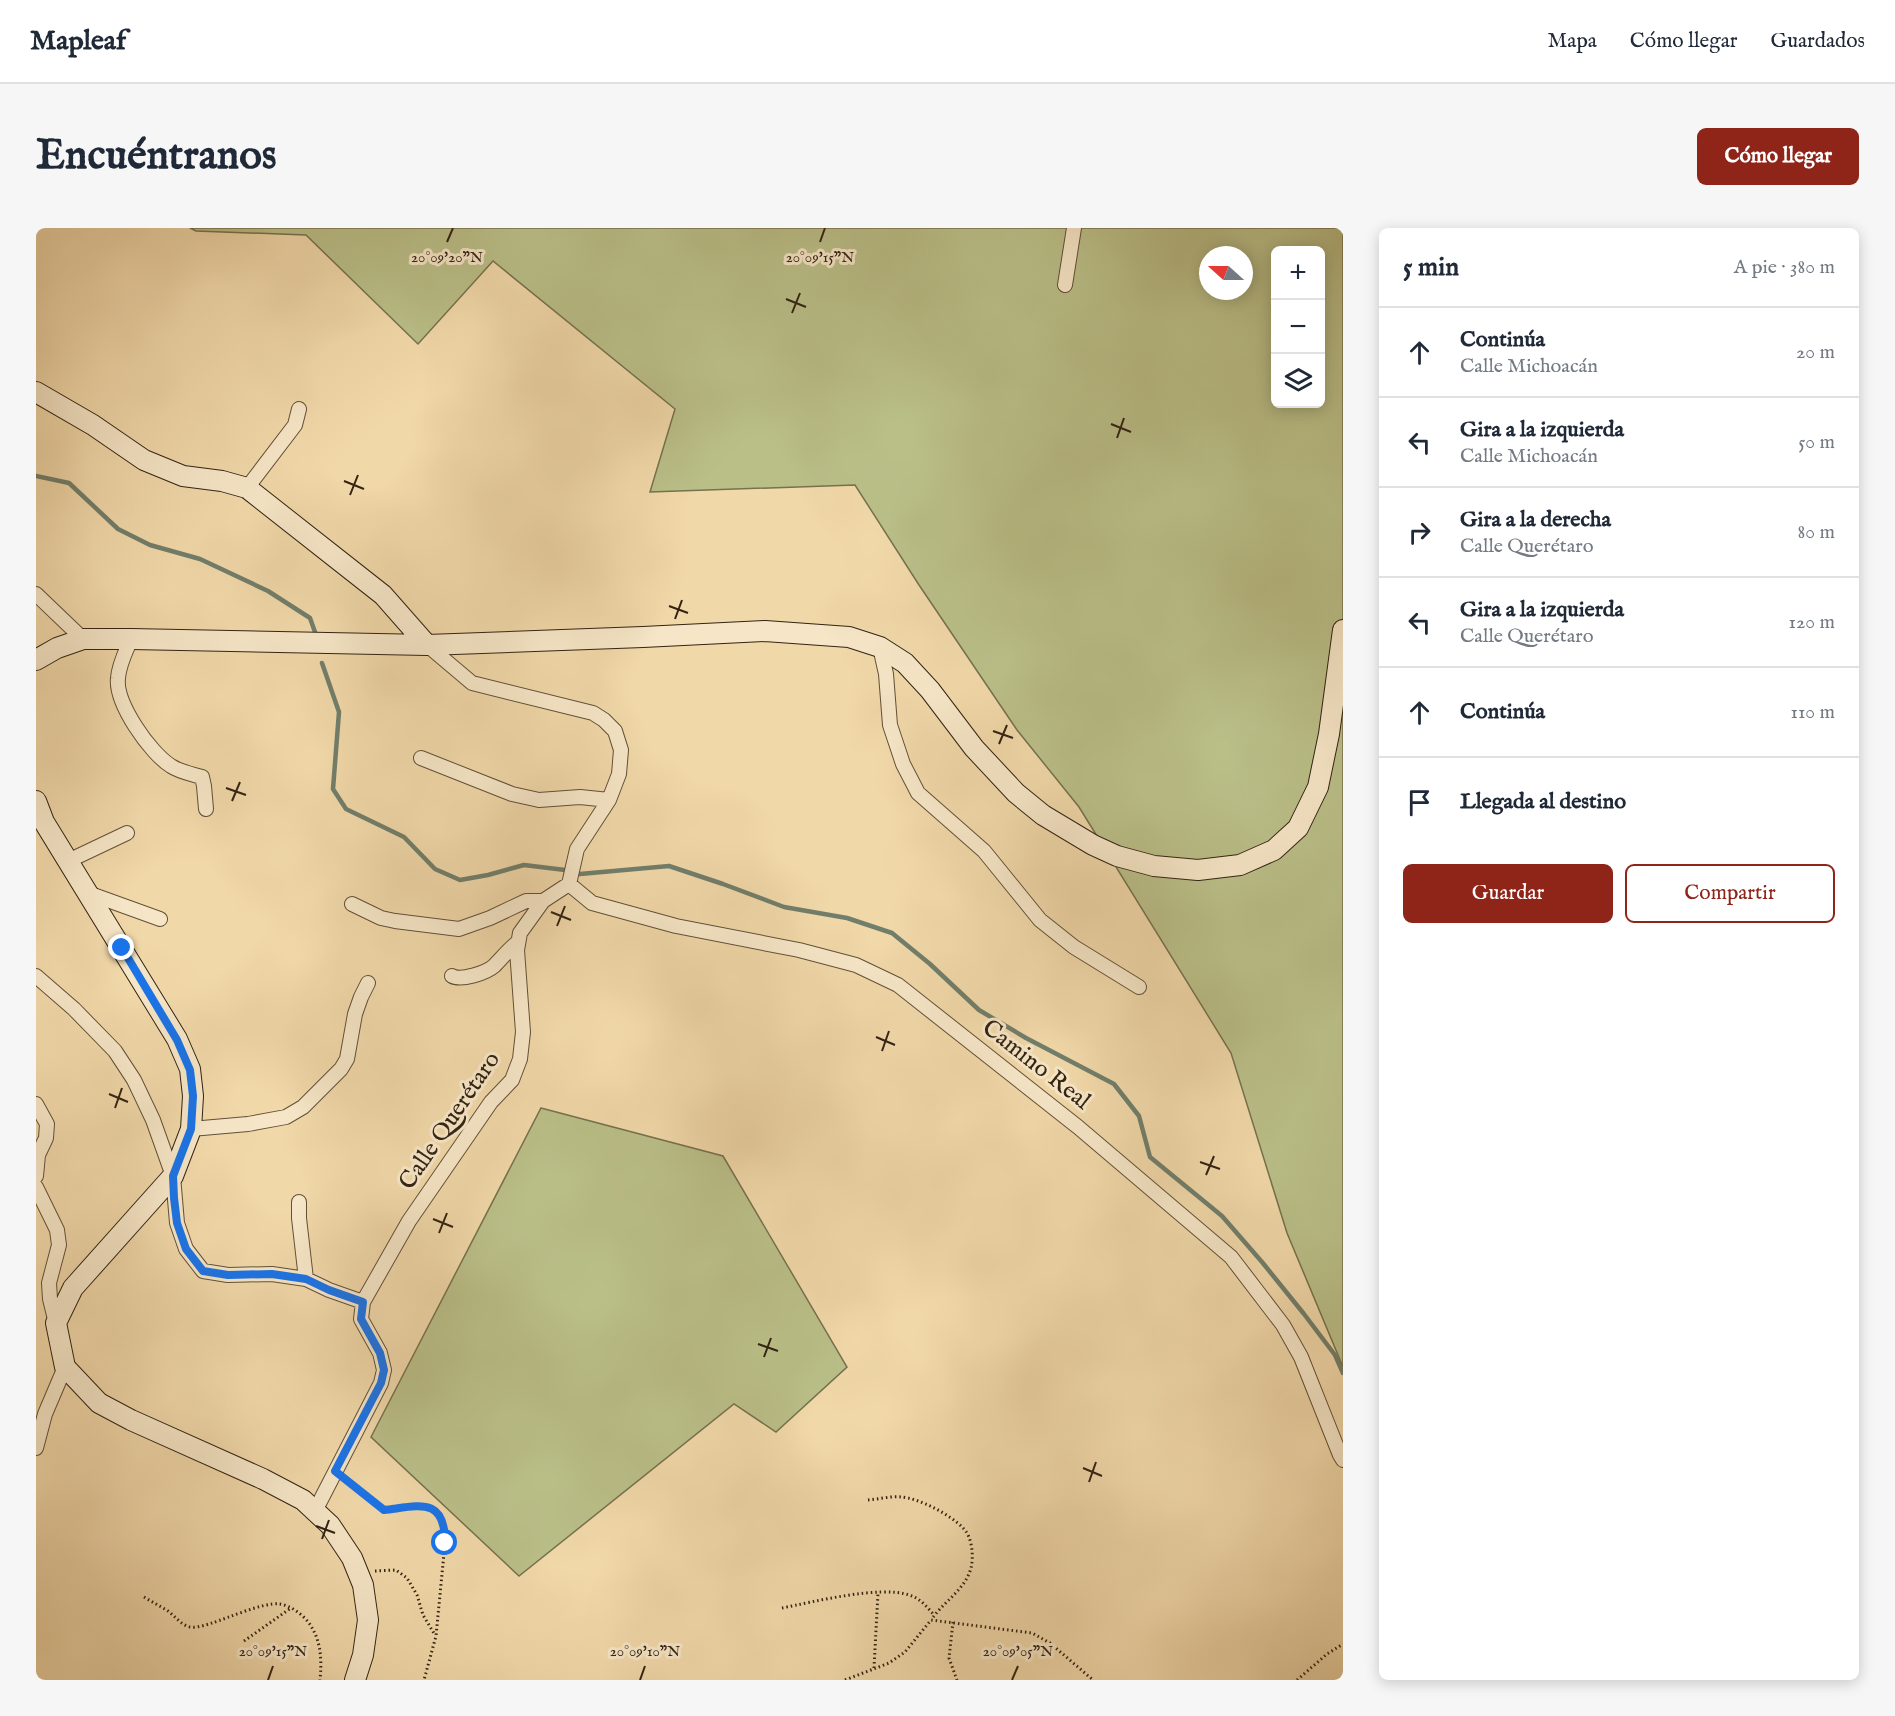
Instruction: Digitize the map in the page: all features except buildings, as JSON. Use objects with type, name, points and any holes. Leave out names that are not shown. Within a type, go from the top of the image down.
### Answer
[{"type":"main road","points":[[36,392],[93,425],[144,460],[183,476],[222,481],[247,488],[383,595],[427,645]]},
{"type":"main road","points":[[36,660],[57,648],[83,639],[427,645],[765,631],[849,637],[880,647],[906,663],[930,690],[974,748],[1016,794],[1043,815],[1093,845],[1117,856],[1154,866],[1198,870],[1240,865],[1274,850],[1298,828],[1318,787],[1329,734],[1343,630]]},
{"type":"main road","points":[[36,801],[40,820],[88,893],[181,1049],[190,1070],[193,1096],[191,1129],[173,1176],[73,1288],[56,1323],[65,1367],[99,1403],[303,1500],[330,1525],[352,1558],[363,1585],[368,1620],[363,1655],[355,1680]]},
{"type":"street","points":[[1065,285],[1074,228]]},
{"type":"street","points":[[247,488],[295,425],[299,410]]},
{"type":"street","points":[[36,594],[83,639]]},
{"type":"street","points":[[131,639],[117,679],[119,694],[133,724],[155,752],[172,767],[202,777],[206,809]]},
{"type":"street","points":[[427,645],[472,683],[593,713],[615,731],[621,750],[619,774],[609,800],[577,849],[569,884]]},
{"type":"street","points":[[880,647],[886,674],[890,725],[903,765],[918,793],[984,851],[1040,920],[1074,947],[1139,987]]},
{"type":"street","points":[[420,758],[512,794],[539,800],[580,798],[609,800]]},
{"type":"street","points":[[68,861],[127,832]]},
{"type":"street","name":"Calle Querétaro","points":[[363,1302],[409,1221],[490,1102],[512,1080],[520,1059],[523,1032],[517,950],[520,933],[543,901],[569,884]]},
{"type":"street","name":"Camino Real","points":[[569,884],[592,903],[676,926],[799,950],[856,965],[898,985],[1078,1127],[1231,1257],[1283,1325],[1301,1357],[1343,1460]]},
{"type":"street","points":[[88,893],[160,919]]},
{"type":"street","points":[[352,904],[381,918],[459,929],[490,918],[526,901],[543,901]]},
{"type":"street","points":[[452,976],[457,979],[467,977],[492,968],[504,953],[518,942]]},
{"type":"street","points":[[36,976],[74,1009],[115,1051],[134,1080],[173,1176],[177,1223],[186,1249],[203,1271],[228,1275],[272,1274],[306,1279],[363,1302],[361,1319],[380,1353],[384,1370],[381,1383],[315,1511]]},
{"type":"street","points":[[191,1129],[248,1124],[286,1117],[303,1107],[341,1069],[347,1059],[356,1014],[361,997],[369,983]]},
{"type":"street","points":[[36,1104],[47,1124],[46,1138],[38,1155],[36,1176]]},
{"type":"street","points":[[36,1187],[57,1230],[59,1245],[49,1283],[56,1323]]},
{"type":"street","points":[[299,1202],[306,1279]]},
{"type":"street","points":[[36,1448],[45,1414],[65,1367]]},
{"type":"path","points":[[335,1471],[384,1510],[430,1507],[441,1516],[445,1526],[445,1543],[436,1636],[424,1680]]},
{"type":"path","points":[[845,1680],[889,1663],[905,1652],[934,1615],[950,1601],[966,1580],[972,1567],[973,1551],[965,1528],[931,1505],[901,1497],[868,1500]]},
{"type":"path","points":[[358,1572],[396,1570],[407,1578],[417,1595],[423,1616],[436,1636]]},
{"type":"path","points":[[782,1608],[848,1595],[893,1592],[910,1595],[922,1602],[934,1615]]},
{"type":"path","points":[[874,1668],[878,1593]]},
{"type":"path","points":[[144,1597],[189,1627],[213,1623],[265,1606],[278,1604],[291,1608],[304,1617],[315,1632],[320,1646],[322,1666],[320,1680]]},
{"type":"path","points":[[244,1641],[291,1608]]},
{"type":"path","points":[[931,1620],[1032,1633],[1050,1643],[1093,1680]]},
{"type":"path","points":[[953,1622],[949,1658],[957,1680]]},
{"type":"path","points":[[1297,1680],[1327,1654],[1343,1644]]},
{"type":"green space","points":[[190,228],[1343,228],[1343,1367],[1287,1233],[1231,1053],[1079,807],[1017,730],[855,485],[650,492],[675,409],[493,261],[418,344],[306,235],[196,231]]},
{"type":"green space","points":[[541,1108],[723,1156],[847,1367],[776,1432],[734,1404],[519,1576],[371,1437]]},
{"type":"waterway","points":[[36,476],[69,483],[118,529],[150,545],[200,559],[268,591],[310,618],[315,632]]},
{"type":"waterway","points":[[322,663],[339,712],[333,789],[346,809],[404,837],[435,869],[460,880],[524,865],[580,874],[669,866],[784,907],[847,918],[892,933],[930,964],[979,1010],[1026,1038],[1114,1084],[1139,1116],[1150,1157],[1222,1216],[1304,1314],[1335,1355],[1343,1373]]},
{"type":"route","points":[[122,948],[177,1040],[190,1070],[193,1096],[191,1129],[173,1176],[177,1223],[186,1249],[203,1271],[228,1275],[272,1274],[306,1279],[363,1302],[361,1319],[380,1353],[384,1370],[381,1383],[335,1471],[384,1510],[430,1507],[441,1516],[445,1526],[445,1543]]}]
